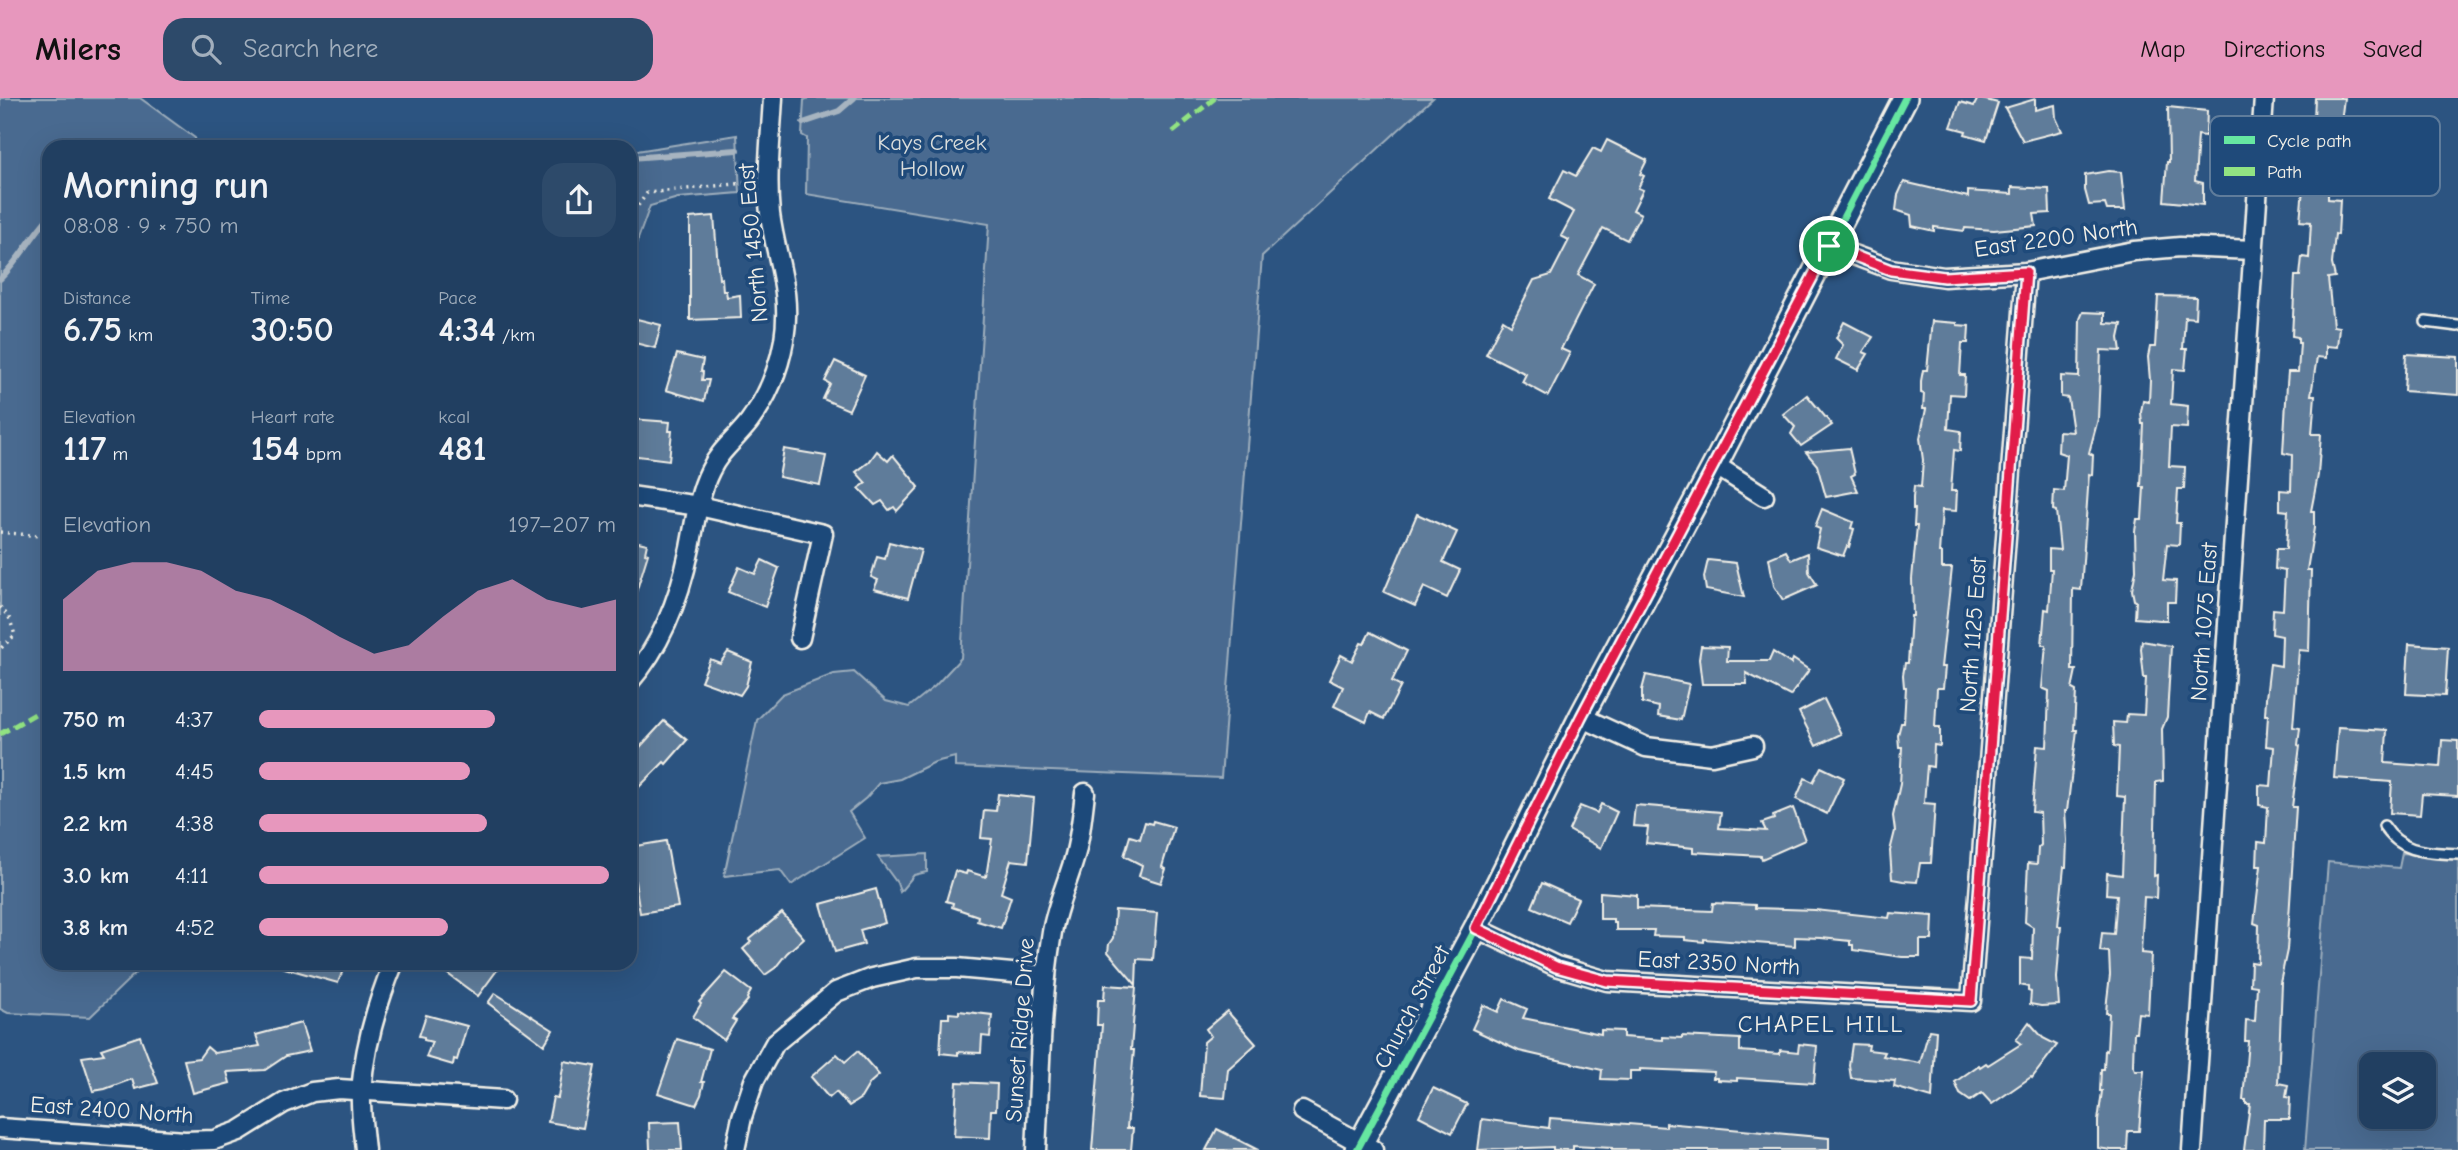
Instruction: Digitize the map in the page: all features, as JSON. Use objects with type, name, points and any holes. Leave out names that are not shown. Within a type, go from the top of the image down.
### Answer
[{"type":"street","name":"North 1450 East","points":[[637,671],[659,639],[677,602],[709,472],[721,452],[748,424],[763,402],[784,340],[787,309],[784,274],[771,218],[768,190],[773,98]]},
{"type":"street","name":"Church Street","points":[[1363,1148],[1581,717],[1905,98]]},
{"type":"street","name":"North 1075 East","points":[[2263,116],[2264,98]]},
{"type":"street","name":"North 1075 East","points":[[2192,1150],[2257,196]]},
{"type":"street","name":"East 2200 North","points":[[1829,246],[1891,270],[1944,277],[2026,272],[2134,251],[2180,247],[2253,250]]},
{"type":"street","name":"North 1125 East","points":[[1971,1001],[2026,272]]},
{"type":"street","points":[[1715,465],[1764,496]]},
{"type":"street","points":[[637,497],[699,506],[823,534],[800,638]]},
{"type":"street","points":[[1581,717],[1646,747],[1712,755],[1753,746]]},
{"type":"street","name":"Sunset Ridge Drive","points":[[1036,1150],[1046,976],[1052,929],[1073,865],[1085,793]]},
{"type":"street","name":"East 2350 North","points":[[1476,928],[1556,967],[1607,981],[1971,1001]]},
{"type":"street","points":[[735,1150],[754,1081],[775,1043],[836,992],[872,978],[917,968],[957,968],[1046,976]]},
{"type":"street","points":[[365,1150],[361,1090],[369,1036],[391,970]]},
{"type":"street","name":"East 2400 North","points":[[0,1128],[185,1141],[214,1140],[239,1131],[284,1102],[312,1092],[339,1089],[503,1100]]},
{"type":"street","points":[[1302,1111],[1363,1148]]},
{"type":"lane","points":[[2427,322],[2458,326]]},
{"type":"lane","points":[[2384,826],[2400,845],[2426,852],[2458,854]]},
{"type":"path","points":[[637,207],[647,193],[745,183]]},
{"type":"path","points":[[0,532],[42,535]]},
{"type":"path","points":[[0,607],[9,617],[15,635],[0,649]]},
{"type":"green space","points":[[0,98],[140,98],[195,140],[42,140],[42,970],[139,970],[90,1017],[8,1013],[0,1009]]},
{"type":"green space","name":"Kays Creek Hollow","points":[[1433,98],[1262,256],[1221,778],[955,767],[955,757],[935,762],[900,779],[879,783],[849,812],[865,838],[791,885],[780,870],[724,876],[757,720],[782,694],[834,674],[854,672],[886,701],[909,707],[935,686],[961,658],[989,224],[806,194],[807,138],[802,135],[804,100]]},
{"type":"green space","points":[[737,135],[740,193],[678,198],[650,206],[637,242],[637,151]]},
{"type":"green space","points":[[2402,853],[2458,857],[2458,1150],[2305,1150],[2328,862],[2399,868]]},
{"type":"green space","points":[[927,854],[927,872],[914,875],[900,892],[897,883],[878,857]]},
{"type":"building","points":[[1978,98],[1998,103],[1986,140],[1951,127],[1960,102],[1974,106]]},
{"type":"building","points":[[2315,98],[2344,98],[2342,116],[2314,116]]},
{"type":"building","points":[[2035,99],[2035,110],[2055,105],[2056,118],[2062,131],[2023,141],[2005,108]]},
{"type":"building","points":[[2168,107],[2207,111],[2206,136],[2198,135],[2195,181],[2203,183],[2203,205],[2164,201],[2169,162]]},
{"type":"building","points":[[1607,140],[1647,160],[1640,174],[1644,176],[1638,188],[1643,190],[1633,210],[1641,214],[1627,240],[1603,228],[1578,275],[1594,284],[1561,349],[1570,353],[1548,396],[1522,382],[1526,374],[1486,354],[1503,320],[1511,325],[1534,280],[1551,275],[1569,240],[1561,236],[1574,212],[1549,199],[1564,170],[1576,176],[1593,148],[1601,152]]},
{"type":"building","points":[[2121,172],[2125,210],[2107,210],[2105,204],[2089,205],[2085,175]]},
{"type":"building","points":[[1904,182],[1968,197],[1968,191],[2012,194],[2012,187],[2049,189],[2050,213],[2034,214],[2036,226],[1994,230],[1965,228],[1964,231],[1934,227],[1934,231],[1912,226],[1911,215],[1896,210],[1898,195]]},
{"type":"building","points":[[2302,196],[2328,196],[2328,199],[2340,200],[2338,235],[2335,234],[2332,264],[2335,277],[2328,278],[2333,326],[2339,327],[2337,347],[2326,346],[2326,358],[2317,357],[2311,395],[2315,395],[2312,434],[2321,434],[2318,475],[2311,511],[2314,511],[2314,528],[2307,570],[2311,570],[2309,651],[2299,650],[2293,727],[2300,728],[2300,746],[2292,807],[2296,807],[2287,950],[2280,983],[2278,1083],[2288,1085],[2286,1097],[2290,1098],[2289,1119],[2264,1119],[2263,1150],[2244,1150],[2250,1104],[2243,1100],[2248,1041],[2245,1041],[2246,1020],[2255,1021],[2257,986],[2250,985],[2251,962],[2258,963],[2259,925],[2254,923],[2261,866],[2257,866],[2258,842],[2266,843],[2268,807],[2259,805],[2259,785],[2271,786],[2274,747],[2266,746],[2266,698],[2270,664],[2281,666],[2282,636],[2272,634],[2273,609],[2283,610],[2285,571],[2275,569],[2276,549],[2286,549],[2288,511],[2280,510],[2280,490],[2291,491],[2292,455],[2283,453],[2287,384],[2288,372],[2298,372],[2300,343],[2298,337],[2292,336],[2295,276],[2300,276],[2302,257],[2309,258],[2311,222],[2300,221]]},
{"type":"building","points":[[714,216],[719,279],[722,278],[723,291],[726,291],[727,297],[740,295],[741,318],[690,320],[690,218]]},
{"type":"building","points":[[2158,296],[2196,297],[2195,318],[2185,317],[2185,370],[2173,369],[2171,404],[2188,406],[2187,428],[2171,427],[2169,466],[2185,467],[2184,489],[2178,489],[2176,523],[2180,523],[2179,545],[2167,544],[2163,580],[2176,581],[2175,602],[2167,602],[2167,620],[2135,618],[2136,601],[2132,590],[2136,570],[2135,531],[2137,519],[2142,519],[2144,487],[2141,487],[2144,424],[2141,412],[2143,401],[2149,402],[2148,357],[2150,347],[2155,347]]},
{"type":"building","points":[[2083,312],[2105,313],[2105,323],[2122,324],[2119,338],[2121,351],[2101,350],[2098,419],[2089,453],[2093,455],[2092,475],[2089,474],[2081,590],[2073,589],[2072,670],[2076,670],[2072,689],[2076,691],[2074,730],[2077,730],[2065,811],[2066,867],[2058,926],[2061,926],[2057,978],[2059,1005],[2041,1006],[2030,1004],[2031,992],[2028,987],[2020,985],[2020,958],[2032,959],[2033,927],[2025,922],[2028,863],[2037,864],[2038,848],[2041,845],[2040,813],[2032,812],[2037,746],[2047,747],[2049,691],[2042,688],[2046,645],[2042,645],[2045,609],[2049,610],[2052,569],[2049,569],[2049,549],[2060,550],[2056,511],[2053,510],[2054,490],[2064,491],[2067,455],[2058,452],[2059,431],[2073,432],[2068,398],[2061,397],[2061,376],[2079,377],[2080,319]]},
{"type":"building","points":[[637,319],[661,325],[655,348],[637,344]]},
{"type":"building","points":[[1932,321],[1969,326],[1968,343],[1962,343],[1960,375],[1965,375],[1964,395],[1950,394],[1948,429],[1961,431],[1960,451],[1954,450],[1951,491],[1957,491],[1956,511],[1942,510],[1939,553],[1942,553],[1942,568],[1952,568],[1941,667],[1945,667],[1943,688],[1937,688],[1935,727],[1940,727],[1940,746],[1934,745],[1933,767],[1927,766],[1924,803],[1935,804],[1931,863],[1920,863],[1917,882],[1892,879],[1890,851],[1895,831],[1893,816],[1900,784],[1902,747],[1899,747],[1898,735],[1901,723],[1904,723],[1906,687],[1903,675],[1905,663],[1908,663],[1913,616],[1912,579],[1917,526],[1914,526],[1913,498],[1914,486],[1921,487],[1923,460],[1920,438],[1926,409],[1923,409],[1921,381],[1923,370],[1927,370]]},
{"type":"building","points":[[1844,322],[1873,337],[1863,352],[1868,354],[1858,370],[1836,359],[1843,345],[1836,338]]},
{"type":"building","points":[[677,354],[703,360],[702,380],[709,380],[704,401],[666,390]]},
{"type":"building","points":[[2406,354],[2458,357],[2458,395],[2404,391]]},
{"type":"building","points":[[835,361],[865,375],[849,410],[823,399],[830,384],[825,381]]},
{"type":"building","points":[[1807,395],[1832,425],[1801,446],[1791,434],[1795,427],[1783,414]]},
{"type":"building","points":[[637,419],[670,422],[669,431],[672,431],[669,460],[637,456]]},
{"type":"building","points":[[1849,448],[1855,474],[1851,476],[1858,491],[1826,497],[1817,465],[1806,452]]},
{"type":"building","points":[[784,449],[826,456],[820,485],[779,477]]},
{"type":"building","points":[[877,451],[888,461],[893,455],[919,487],[897,511],[894,507],[889,510],[882,501],[875,505],[859,488],[866,483],[856,472],[869,462]]},
{"type":"building","points":[[1822,509],[1853,522],[1849,547],[1847,546],[1843,556],[1816,547],[1820,529],[1815,527]]},
{"type":"building","points":[[1417,514],[1457,532],[1443,562],[1460,570],[1447,598],[1424,587],[1415,606],[1384,592]]},
{"type":"building","points":[[637,542],[647,544],[645,553],[648,554],[637,589]]},
{"type":"building","points":[[889,542],[921,550],[908,598],[874,589],[878,580],[871,577],[877,557],[885,559]]},
{"type":"building","points":[[1786,551],[1791,560],[1808,553],[1809,572],[1817,585],[1783,600],[1774,586],[1769,558]]},
{"type":"building","points":[[762,560],[779,568],[765,607],[728,592],[739,567],[755,574]]},
{"type":"building","points":[[1708,560],[1736,563],[1744,597],[1706,590],[1704,577]]},
{"type":"building","points":[[1370,632],[1407,651],[1392,681],[1401,686],[1384,719],[1370,712],[1366,722],[1334,706],[1343,687],[1329,680],[1341,655],[1352,661]]},
{"type":"building","points":[[2142,641],[2171,646],[2167,717],[2162,729],[2163,781],[2156,782],[2156,898],[2144,897],[2141,953],[2151,954],[2148,1014],[2138,1013],[2134,1032],[2133,1065],[2135,1070],[2144,1070],[2139,1131],[2128,1131],[2127,1150],[2111,1150],[2098,1148],[2098,1121],[2102,1091],[2101,1069],[2104,1069],[2105,1050],[2107,1051],[2109,1013],[2106,1013],[2110,975],[2109,952],[2100,951],[2102,933],[2114,934],[2117,895],[2106,894],[2107,873],[2122,875],[2125,797],[2117,796],[2119,747],[2114,746],[2113,722],[2126,723],[2127,714],[2144,715],[2146,678]]},
{"type":"building","points":[[2409,644],[2448,647],[2445,696],[2406,694]]},
{"type":"building","points":[[1701,646],[1728,647],[1727,661],[1769,661],[1773,652],[1791,664],[1793,659],[1809,670],[1790,696],[1746,673],[1747,684],[1702,684],[1699,659]]},
{"type":"building","points":[[728,652],[752,662],[746,686],[740,695],[701,681],[710,659],[720,663]]},
{"type":"building","points":[[1646,675],[1689,684],[1681,720],[1658,716],[1659,707],[1642,703]]},
{"type":"building","points":[[1824,699],[1841,734],[1816,746],[1799,712]]},
{"type":"building","points":[[664,721],[687,740],[666,764],[664,762],[637,789],[637,750]]},
{"type":"building","points":[[2338,727],[2387,730],[2385,763],[2440,767],[2442,740],[2458,741],[2458,796],[2422,794],[2420,815],[2390,813],[2392,782],[2334,778]]},
{"type":"building","points":[[1821,767],[1844,778],[1827,814],[1796,799],[1805,778],[1813,782]]},
{"type":"building","points":[[998,794],[1034,798],[1028,862],[1011,860],[1001,893],[1011,897],[1001,928],[977,921],[978,916],[952,907],[953,903],[946,901],[955,871],[966,874],[967,871],[986,877],[992,839],[981,838],[984,810],[996,811]]},
{"type":"building","points":[[1601,804],[1617,812],[1601,848],[1569,830],[1580,806],[1597,813]]},
{"type":"building","points":[[1635,805],[1721,812],[1719,828],[1766,831],[1762,823],[1793,808],[1805,840],[1762,859],[1761,856],[1693,852],[1693,848],[1646,843],[1648,827],[1633,826]]},
{"type":"building","points":[[1153,821],[1174,827],[1162,867],[1166,869],[1161,883],[1139,876],[1142,865],[1124,856],[1130,836],[1140,839],[1145,822],[1152,824]]},
{"type":"building","points":[[666,841],[678,907],[640,913],[637,894],[637,846]]},
{"type":"building","points":[[1542,883],[1578,899],[1567,922],[1532,907]]},
{"type":"building","points":[[876,889],[885,923],[860,930],[864,944],[835,952],[821,904]]},
{"type":"building","points":[[1600,892],[1637,895],[1637,908],[1712,911],[1713,903],[1889,918],[1890,913],[1933,916],[1932,940],[1920,940],[1920,957],[1902,957],[1853,950],[1850,941],[1821,938],[1795,937],[1795,946],[1704,939],[1704,942],[1685,940],[1685,937],[1653,936],[1654,930],[1616,930],[1613,919],[1600,919]]},
{"type":"building","points":[[1115,910],[1157,913],[1153,960],[1137,959],[1136,985],[1108,952],[1113,938]]},
{"type":"building","points":[[782,913],[804,938],[765,975],[743,949],[751,942],[749,940]]},
{"type":"building","points":[[292,970],[343,970],[338,983]]},
{"type":"building","points":[[446,970],[497,970],[478,996],[445,972]]},
{"type":"building","points":[[726,972],[751,991],[748,1000],[732,1019],[736,1021],[724,1040],[693,1017],[701,1004],[699,1002]]},
{"type":"building","points":[[1105,985],[1136,987],[1127,1128],[1133,1128],[1131,1150],[1092,1150],[1102,1025],[1097,1025],[1098,1000],[1104,1000]]},
{"type":"building","points":[[495,993],[553,1030],[544,1045],[488,1003]]},
{"type":"building","points":[[1504,999],[1527,1009],[1523,1018],[1601,1034],[1601,1030],[1623,1031],[1623,1037],[1663,1040],[1663,1037],[1682,1036],[1740,1039],[1740,1051],[1780,1054],[1780,1050],[1798,1052],[1799,1044],[1817,1046],[1814,1083],[1737,1078],[1737,1081],[1717,1080],[1713,1078],[1714,1072],[1640,1069],[1630,1071],[1630,1080],[1601,1079],[1602,1070],[1519,1051],[1472,1029],[1483,1005],[1498,1012]]},
{"type":"building","points":[[959,1011],[992,1015],[990,1037],[982,1036],[981,1053],[940,1053],[942,1018],[949,1018],[949,1013],[959,1014]]},
{"type":"building","points":[[1227,1011],[1256,1044],[1228,1069],[1225,1098],[1200,1096],[1204,1042],[1211,1036],[1206,1029]]},
{"type":"building","points":[[426,1015],[467,1026],[453,1065],[426,1057],[432,1042],[419,1036]]},
{"type":"building","points":[[2029,1022],[2043,1038],[2057,1045],[2032,1078],[1992,1104],[1982,1093],[1970,1101],[1960,1094],[1955,1082],[1979,1065],[1988,1065],[2021,1044],[2016,1040]]},
{"type":"building","points":[[301,1023],[310,1051],[286,1056],[265,1070],[227,1072],[230,1083],[193,1093],[184,1060],[199,1058],[207,1047],[214,1053],[260,1046],[256,1035]]},
{"type":"building","points":[[1929,1030],[1936,1031],[1932,1098],[1894,1087],[1895,1081],[1851,1078],[1849,1065],[1852,1044],[1869,1045],[1868,1050],[1885,1052],[1883,1056],[1920,1063]]},
{"type":"building","points":[[140,1036],[158,1083],[135,1089],[132,1079],[93,1091],[82,1057],[104,1054],[101,1049]]},
{"type":"building","points":[[677,1039],[710,1049],[701,1082],[704,1082],[701,1095],[696,1105],[658,1093]]},
{"type":"building","points":[[858,1051],[879,1075],[870,1083],[861,1098],[849,1106],[836,1092],[829,1098],[811,1077],[837,1054],[845,1062]]},
{"type":"building","points":[[564,1061],[595,1066],[583,1128],[548,1122],[553,1097],[558,1098]]},
{"type":"building","points":[[957,1082],[997,1084],[996,1110],[991,1110],[990,1138],[954,1136]]},
{"type":"building","points":[[1433,1088],[1467,1104],[1452,1133],[1419,1116]]},
{"type":"building","points":[[1550,1118],[1666,1127],[1666,1123],[1829,1138],[1829,1150],[1612,1150],[1573,1146],[1573,1150],[1553,1150],[1553,1147],[1478,1150],[1482,1119],[1549,1128]]},
{"type":"building","points":[[680,1122],[682,1150],[650,1150],[649,1123]]},
{"type":"building","points":[[1217,1129],[1258,1150],[1206,1150]]},
{"type":"waterway","points":[[803,123],[839,111],[854,98]]},
{"type":"waterway","points":[[637,157],[737,150]]},
{"type":"waterway","points":[[0,279],[42,226]]},
{"type":"marked path","points":[[1173,132],[1215,98]]},
{"type":"marked path","points":[[0,734],[42,710]]},
{"type":"cycle path","points":[[1357,1150],[1476,928],[1581,717],[1905,98]]},
{"type":"cycle path","points":[[1476,928],[1556,966],[1607,981],[1971,1001],[2026,272]]},
{"type":"district","name":"CHAPEL HILL","points":[[1821,1024]]},
{"type":"route","points":[[1829,246],[1891,270],[1944,277],[2026,272],[1971,1001],[1607,981],[1556,967],[1476,928],[1581,717],[1829,246]]}]
